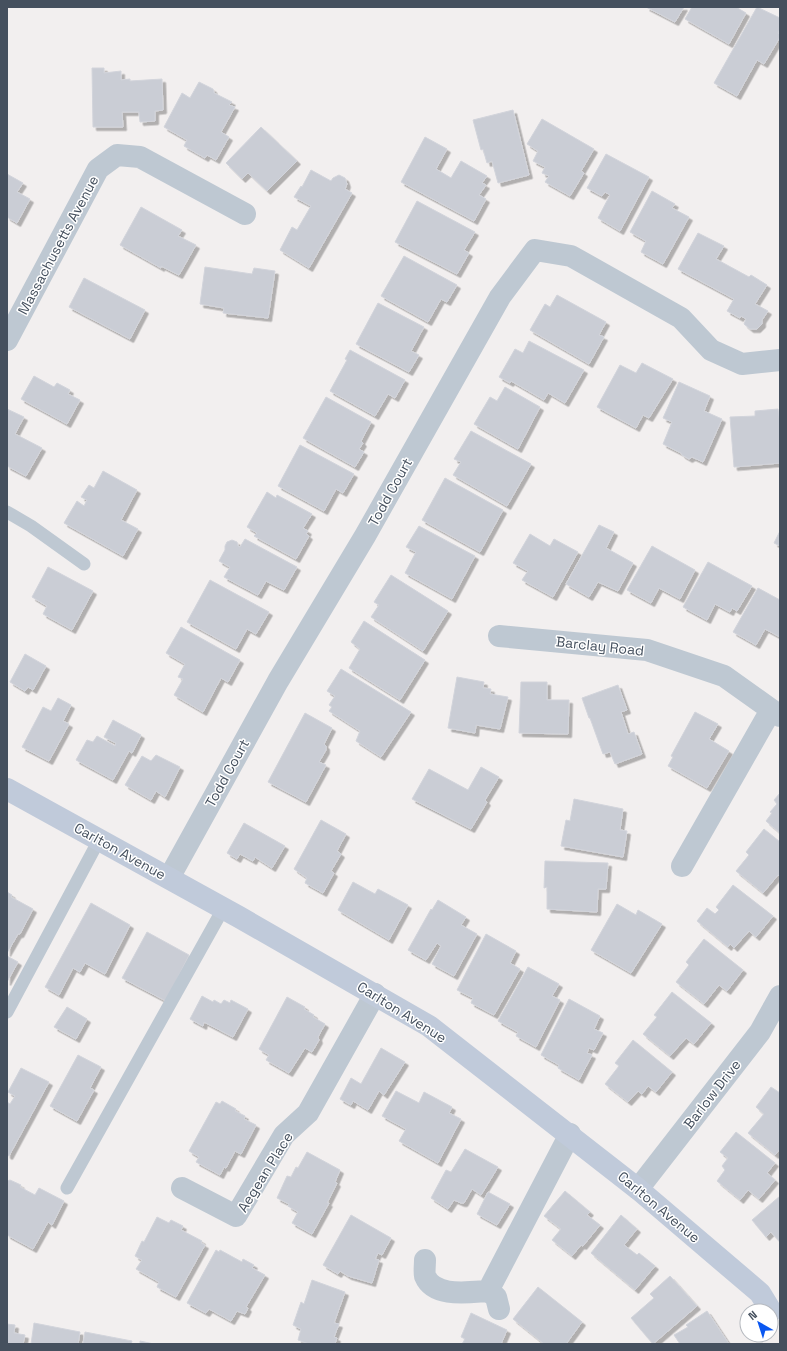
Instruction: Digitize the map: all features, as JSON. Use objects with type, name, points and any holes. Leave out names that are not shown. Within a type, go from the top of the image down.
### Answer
[{"type":"street","name":"Massachusetts Avenue","points":[[7,340],[98,169],[117,154],[140,157],[246,214]]},
{"type":"street","name":"Todd Court","points":[[169,878],[278,681],[365,536],[500,297],[535,250],[571,256],[681,318],[711,350],[742,364],[780,360]]},
{"type":"street","name":"Barclay Road","points":[[499,636],[647,650],[724,676],[776,713]]},
{"type":"street","points":[[682,866],[776,713]]},
{"type":"street","name":"Carlton Avenue","points":[[7,789],[169,878],[429,1026],[570,1134],[638,1189],[760,1293],[766,1303]]},
{"type":"street","name":"Aegean Place","points":[[182,1188],[236,1216],[284,1135],[308,1113],[375,994]]},
{"type":"street","name":"Barlow Drive","points":[[638,1189],[760,1032],[780,996]]},
{"type":"street","points":[[425,1260],[425,1276],[433,1287],[454,1293],[493,1300],[570,1134]]},
{"type":"lane","points":[[7,512],[30,526],[84,564]]},
{"type":"lane","points":[[7,1012],[99,840]]},
{"type":"lane","points":[[66,1188],[223,909]]},
{"type":"building","points":[[646,7],[684,7],[675,22]]},
{"type":"building","points":[[692,7],[736,7],[746,13],[729,44],[685,19]]},
{"type":"building","points":[[757,7],[780,18],[780,29],[778,33],[780,37],[764,64],[757,60],[737,96],[714,83]]},
{"type":"building","points":[[92,68],[104,68],[104,73],[121,71],[121,80],[130,79],[130,81],[162,79],[163,110],[155,111],[155,121],[140,122],[139,112],[122,112],[123,127],[93,127]]},
{"type":"building","points":[[199,82],[213,89],[214,93],[232,102],[229,105],[235,107],[221,132],[229,137],[216,160],[207,155],[205,158],[184,146],[187,140],[164,127],[182,93],[190,98]]},
{"type":"building","points":[[513,110],[529,175],[498,183],[492,161],[487,163],[483,149],[481,150],[473,120]]},
{"type":"building","points":[[542,119],[594,149],[581,171],[584,173],[570,196],[545,182],[549,176],[542,173],[545,167],[533,161],[538,151],[527,144]]},
{"type":"building","points":[[261,127],[297,161],[267,191],[248,173],[242,179],[226,163]]},
{"type":"building","points":[[425,137],[447,149],[436,169],[451,178],[461,161],[487,176],[482,183],[486,185],[479,195],[486,199],[474,221],[401,182]]},
{"type":"building","points":[[606,154],[649,177],[620,231],[598,218],[610,195],[605,192],[602,196],[587,188]]},
{"type":"building","points":[[311,170],[331,181],[339,175],[345,178],[347,184],[345,189],[352,193],[309,268],[280,250],[292,227],[297,230],[311,206],[294,197],[301,186],[302,187]]},
{"type":"building","points":[[7,174],[23,183],[17,192],[30,199],[17,223],[7,217]]},
{"type":"building","points":[[652,191],[675,204],[672,208],[689,217],[663,264],[641,252],[646,241],[630,232]]},
{"type":"building","points":[[417,201],[475,232],[464,250],[469,253],[457,274],[395,242]]},
{"type":"building","points":[[141,207],[182,230],[178,236],[196,245],[179,275],[161,266],[161,268],[120,245]]},
{"type":"building","points":[[698,233],[724,246],[716,259],[749,277],[751,275],[767,285],[755,304],[768,311],[762,320],[762,324],[757,329],[750,329],[744,324],[746,319],[741,316],[740,318],[727,311],[734,299],[678,269]]},
{"type":"building","points":[[404,256],[457,285],[447,302],[441,299],[428,322],[381,296]]},
{"type":"building","points":[[205,267],[252,274],[254,268],[275,271],[268,318],[223,313],[224,308],[200,304]]},
{"type":"building","points":[[84,278],[145,310],[130,339],[69,307]]},
{"type":"building","points":[[557,295],[606,322],[599,335],[604,337],[589,364],[530,330],[545,304],[550,307]]},
{"type":"building","points":[[378,303],[424,327],[411,351],[419,355],[409,372],[356,344]]},
{"type":"building","points":[[529,341],[584,370],[565,403],[548,393],[544,400],[511,381],[510,383],[499,377],[515,349],[523,353]]},
{"type":"building","points":[[350,350],[405,380],[395,398],[388,394],[375,416],[330,391],[347,360],[345,359]]},
{"type":"building","points":[[642,363],[673,379],[649,418],[643,415],[636,428],[597,407],[620,365],[636,373]]},
{"type":"building","points":[[34,376],[54,387],[57,383],[70,390],[68,394],[80,400],[67,424],[21,399]]},
{"type":"building","points":[[679,382],[710,396],[704,411],[722,419],[703,462],[692,457],[689,459],[663,444],[672,422],[663,418]]},
{"type":"building","points":[[505,387],[540,407],[518,449],[474,424],[490,397],[497,401]]},
{"type":"building","points":[[326,397],[371,422],[361,441],[363,443],[359,449],[364,452],[355,467],[303,438]]},
{"type":"building","points":[[7,409],[24,417],[15,434],[42,448],[26,476],[7,466]]},
{"type":"building","points":[[778,409],[780,423],[780,463],[734,467],[730,417],[755,416],[755,411]]},
{"type":"building","points":[[471,431],[531,464],[507,506],[453,475],[461,462],[454,459]]},
{"type":"building","points":[[300,445],[354,474],[343,493],[336,489],[324,511],[278,486]]},
{"type":"building","points":[[103,471],[137,490],[121,520],[138,529],[123,556],[64,523],[77,501],[84,506],[87,500],[81,497],[89,485],[94,488]]},
{"type":"building","points":[[445,478],[503,510],[480,552],[422,520]]},
{"type":"building","points":[[267,492],[276,498],[277,495],[312,514],[303,528],[308,531],[306,534],[309,536],[296,559],[254,536],[257,533],[247,527]]},
{"type":"building","points":[[599,525],[614,532],[606,548],[633,563],[618,591],[598,582],[589,597],[566,584]]},
{"type":"building","points":[[419,526],[475,556],[452,599],[405,573],[416,552],[406,547]]},
{"type":"building","points":[[780,531],[780,546],[774,543]]},
{"type":"building","points":[[530,534],[550,546],[554,539],[578,552],[553,597],[522,580],[528,571],[513,563]]},
{"type":"building","points":[[245,539],[297,567],[284,590],[266,581],[258,595],[224,577],[230,567],[219,561],[225,550],[227,542],[232,540],[237,542],[238,546],[240,547]]},
{"type":"building","points":[[652,546],[695,570],[680,599],[659,588],[651,603],[627,590]]},
{"type":"building","points":[[708,562],[752,586],[737,611],[732,608],[730,612],[715,604],[707,620],[683,607]]},
{"type":"building","points":[[48,567],[93,591],[72,630],[43,614],[47,606],[32,597]]},
{"type":"building","points":[[391,575],[448,611],[423,651],[371,617],[379,605],[374,602]]},
{"type":"building","points":[[210,580],[269,612],[256,634],[247,629],[236,649],[187,622]]},
{"type":"building","points":[[758,588],[780,600],[780,637],[765,629],[756,645],[733,632]]},
{"type":"building","points":[[364,621],[425,660],[400,700],[349,668],[360,649],[351,642]]},
{"type":"building","points":[[181,627],[240,660],[228,682],[221,678],[203,712],[174,695],[183,679],[178,677],[185,664],[166,653]]},
{"type":"building","points":[[25,654],[46,666],[33,690],[28,687],[25,691],[10,682]]},
{"type":"building","points":[[341,669],[411,712],[381,757],[356,741],[360,731],[329,711],[332,707],[329,705],[335,696],[327,691]]},
{"type":"building","points":[[457,677],[484,682],[483,688],[491,689],[490,694],[508,697],[500,729],[476,725],[475,733],[448,728]]},
{"type":"building","points":[[521,682],[547,682],[547,700],[569,700],[568,734],[519,733]]},
{"type":"building","points":[[618,685],[627,710],[621,712],[628,734],[634,732],[642,754],[615,764],[610,752],[603,754],[582,698]]},
{"type":"building","points":[[58,698],[71,705],[63,721],[69,724],[49,761],[22,747],[43,707],[51,711]]},
{"type":"building","points":[[695,712],[718,724],[709,739],[729,751],[707,788],[668,766],[673,757],[671,756]]},
{"type":"building","points":[[305,713],[332,728],[324,744],[326,746],[326,750],[319,762],[326,765],[306,802],[268,782]]},
{"type":"building","points":[[113,720],[141,735],[132,753],[129,751],[113,780],[76,760],[87,740],[93,742],[97,736],[115,746],[116,743],[104,737]]},
{"type":"building","points":[[156,755],[180,767],[165,797],[156,791],[151,800],[125,785],[142,756],[151,761]]},
{"type":"building","points":[[481,767],[499,777],[485,800],[487,802],[471,829],[412,799],[429,769],[468,790]]},
{"type":"building","points":[[780,793],[780,833],[766,821],[772,813],[770,812],[777,804],[774,800]]},
{"type":"building","points":[[574,799],[623,809],[620,830],[627,831],[623,857],[561,846],[566,820],[570,821]]},
{"type":"building","points":[[321,820],[346,834],[337,851],[341,854],[331,871],[334,873],[323,893],[305,883],[307,878],[294,869]]},
{"type":"building","points":[[244,823],[285,846],[272,868],[255,857],[253,861],[240,854],[237,859],[227,853]]},
{"type":"building","points":[[764,829],[780,842],[780,877],[778,875],[763,893],[736,871],[749,855],[746,852]]},
{"type":"building","points":[[545,861],[608,863],[606,889],[598,889],[597,912],[547,909],[547,887],[544,888]]},
{"type":"building","points":[[353,882],[375,894],[378,889],[408,905],[389,940],[338,910]]},
{"type":"building","points":[[733,885],[773,916],[756,937],[749,931],[734,948],[730,944],[728,947],[697,921],[707,908],[715,914],[719,910],[716,907]]},
{"type":"building","points":[[7,892],[12,895],[11,897],[33,909],[20,934],[18,934],[7,953]]},
{"type":"building","points":[[438,900],[466,917],[461,925],[477,934],[454,976],[432,964],[441,946],[437,943],[426,960],[408,950],[431,909],[432,910]]},
{"type":"building","points":[[91,903],[130,925],[105,974],[85,963],[80,972],[73,968],[59,995],[45,987]]},
{"type":"building","points":[[617,904],[636,915],[638,910],[662,924],[631,973],[591,950]]},
{"type":"building","points":[[147,932],[189,955],[166,1001],[122,978]]},
{"type":"building","points":[[486,934],[516,951],[510,963],[520,969],[494,1015],[471,1003],[473,998],[457,990]]},
{"type":"building","points":[[704,939],[743,970],[727,991],[719,985],[704,1004],[676,982],[689,965],[686,962]]},
{"type":"building","points":[[7,956],[18,962],[7,982]]},
{"type":"building","points":[[528,967],[559,984],[552,996],[560,1000],[536,1047],[516,1036],[518,1032],[498,1021]]},
{"type":"building","points":[[672,992],[711,1023],[694,1044],[686,1038],[670,1056],[643,1034],[657,1017],[654,1015]]},
{"type":"building","points":[[202,996],[213,1002],[214,1000],[221,1004],[224,1000],[230,1003],[231,1000],[248,1009],[233,1037],[204,1022],[203,1026],[190,1019]]},
{"type":"building","points":[[287,997],[305,1007],[304,1009],[314,1015],[313,1017],[325,1024],[318,1037],[319,1040],[312,1052],[305,1048],[289,1073],[266,1060],[269,1055],[259,1049]]},
{"type":"building","points":[[569,999],[600,1016],[594,1029],[603,1033],[594,1050],[589,1048],[587,1053],[592,1055],[579,1080],[558,1068],[559,1065],[541,1055]]},
{"type":"building","points":[[67,1007],[87,1019],[76,1039],[54,1027]]},
{"type":"building","points":[[633,1040],[672,1072],[656,1092],[648,1086],[642,1094],[638,1091],[628,1102],[605,1084],[619,1066],[615,1063]]},
{"type":"building","points":[[381,1048],[405,1062],[384,1095],[379,1091],[368,1110],[353,1101],[351,1105],[340,1099],[351,1078],[361,1084]]},
{"type":"building","points":[[78,1055],[101,1067],[90,1088],[94,1090],[77,1121],[50,1106]]},
{"type":"building","points":[[21,1068],[49,1082],[9,1156],[7,1155],[7,1102],[10,1104],[15,1096],[8,1092]]},
{"type":"building","points":[[771,1087],[780,1093],[780,1149],[775,1155],[748,1133],[764,1114],[756,1107]]},
{"type":"building","points":[[396,1091],[419,1103],[424,1092],[452,1107],[449,1113],[461,1119],[438,1163],[399,1141],[406,1129],[382,1116]]},
{"type":"building","points":[[222,1101],[236,1109],[235,1111],[245,1116],[244,1119],[256,1125],[241,1154],[235,1151],[226,1168],[224,1167],[220,1175],[196,1162],[199,1157],[189,1151],[216,1102],[220,1104]]},
{"type":"building","points":[[736,1132],[775,1163],[767,1173],[775,1180],[759,1199],[748,1190],[740,1200],[717,1181],[725,1170],[722,1166],[728,1158],[720,1152]]},
{"type":"building","points":[[465,1149],[498,1167],[481,1195],[472,1189],[464,1203],[454,1200],[448,1209],[431,1198],[446,1170],[451,1172]]},
{"type":"building","points":[[307,1152],[340,1170],[335,1182],[337,1183],[327,1203],[329,1203],[312,1234],[292,1223],[298,1212],[288,1206],[289,1204],[277,1198],[287,1176],[291,1177]]},
{"type":"building","points":[[10,1180],[21,1185],[20,1187],[35,1195],[39,1188],[64,1201],[52,1225],[48,1222],[33,1249],[7,1235],[7,1181]]},
{"type":"building","points":[[565,1191],[590,1212],[587,1215],[600,1225],[583,1246],[581,1245],[572,1256],[552,1240],[561,1229],[544,1216]]},
{"type":"building","points":[[488,1192],[510,1204],[497,1225],[477,1214]]},
{"type":"building","points":[[780,1196],[780,1242],[771,1232],[766,1237],[752,1220]]},
{"type":"building","points":[[351,1215],[391,1238],[382,1255],[378,1253],[375,1259],[379,1260],[372,1283],[348,1276],[340,1271],[338,1274],[323,1265]]},
{"type":"building","points":[[621,1215],[637,1229],[624,1245],[637,1255],[639,1253],[655,1266],[635,1290],[591,1253]]},
{"type":"building","points":[[157,1217],[169,1223],[171,1220],[183,1226],[181,1230],[202,1241],[201,1243],[205,1245],[176,1297],[157,1287],[159,1282],[136,1269],[142,1260],[135,1256],[142,1241],[144,1242]]},
{"type":"building","points":[[216,1250],[219,1252],[220,1250],[242,1262],[243,1259],[254,1265],[252,1268],[265,1275],[246,1307],[248,1308],[245,1314],[237,1311],[231,1321],[209,1309],[206,1313],[187,1303]]},
{"type":"building","points":[[670,1276],[697,1306],[653,1344],[631,1318],[654,1298],[650,1294]]},
{"type":"building","points":[[312,1280],[345,1292],[334,1323],[339,1324],[334,1337],[337,1338],[335,1344],[309,1344],[298,1340],[301,1329],[293,1325],[301,1302],[304,1304]]},
{"type":"building","points":[[538,1287],[582,1322],[566,1344],[544,1344],[513,1319]]},
{"type":"building","points":[[707,1311],[729,1344],[680,1344],[674,1335],[688,1327],[686,1325]]},
{"type":"building","points":[[471,1313],[507,1330],[501,1344],[462,1344],[465,1339],[461,1337]]},
{"type":"building","points":[[34,1323],[80,1332],[78,1344],[31,1344]]},
{"type":"building","points":[[7,1324],[15,1325],[14,1333],[25,1335],[23,1344],[7,1344]]},
{"type":"building","points":[[85,1332],[132,1341],[131,1344],[83,1344]]},
{"type":"building","points":[[140,1341],[154,1344],[140,1344]]}]
